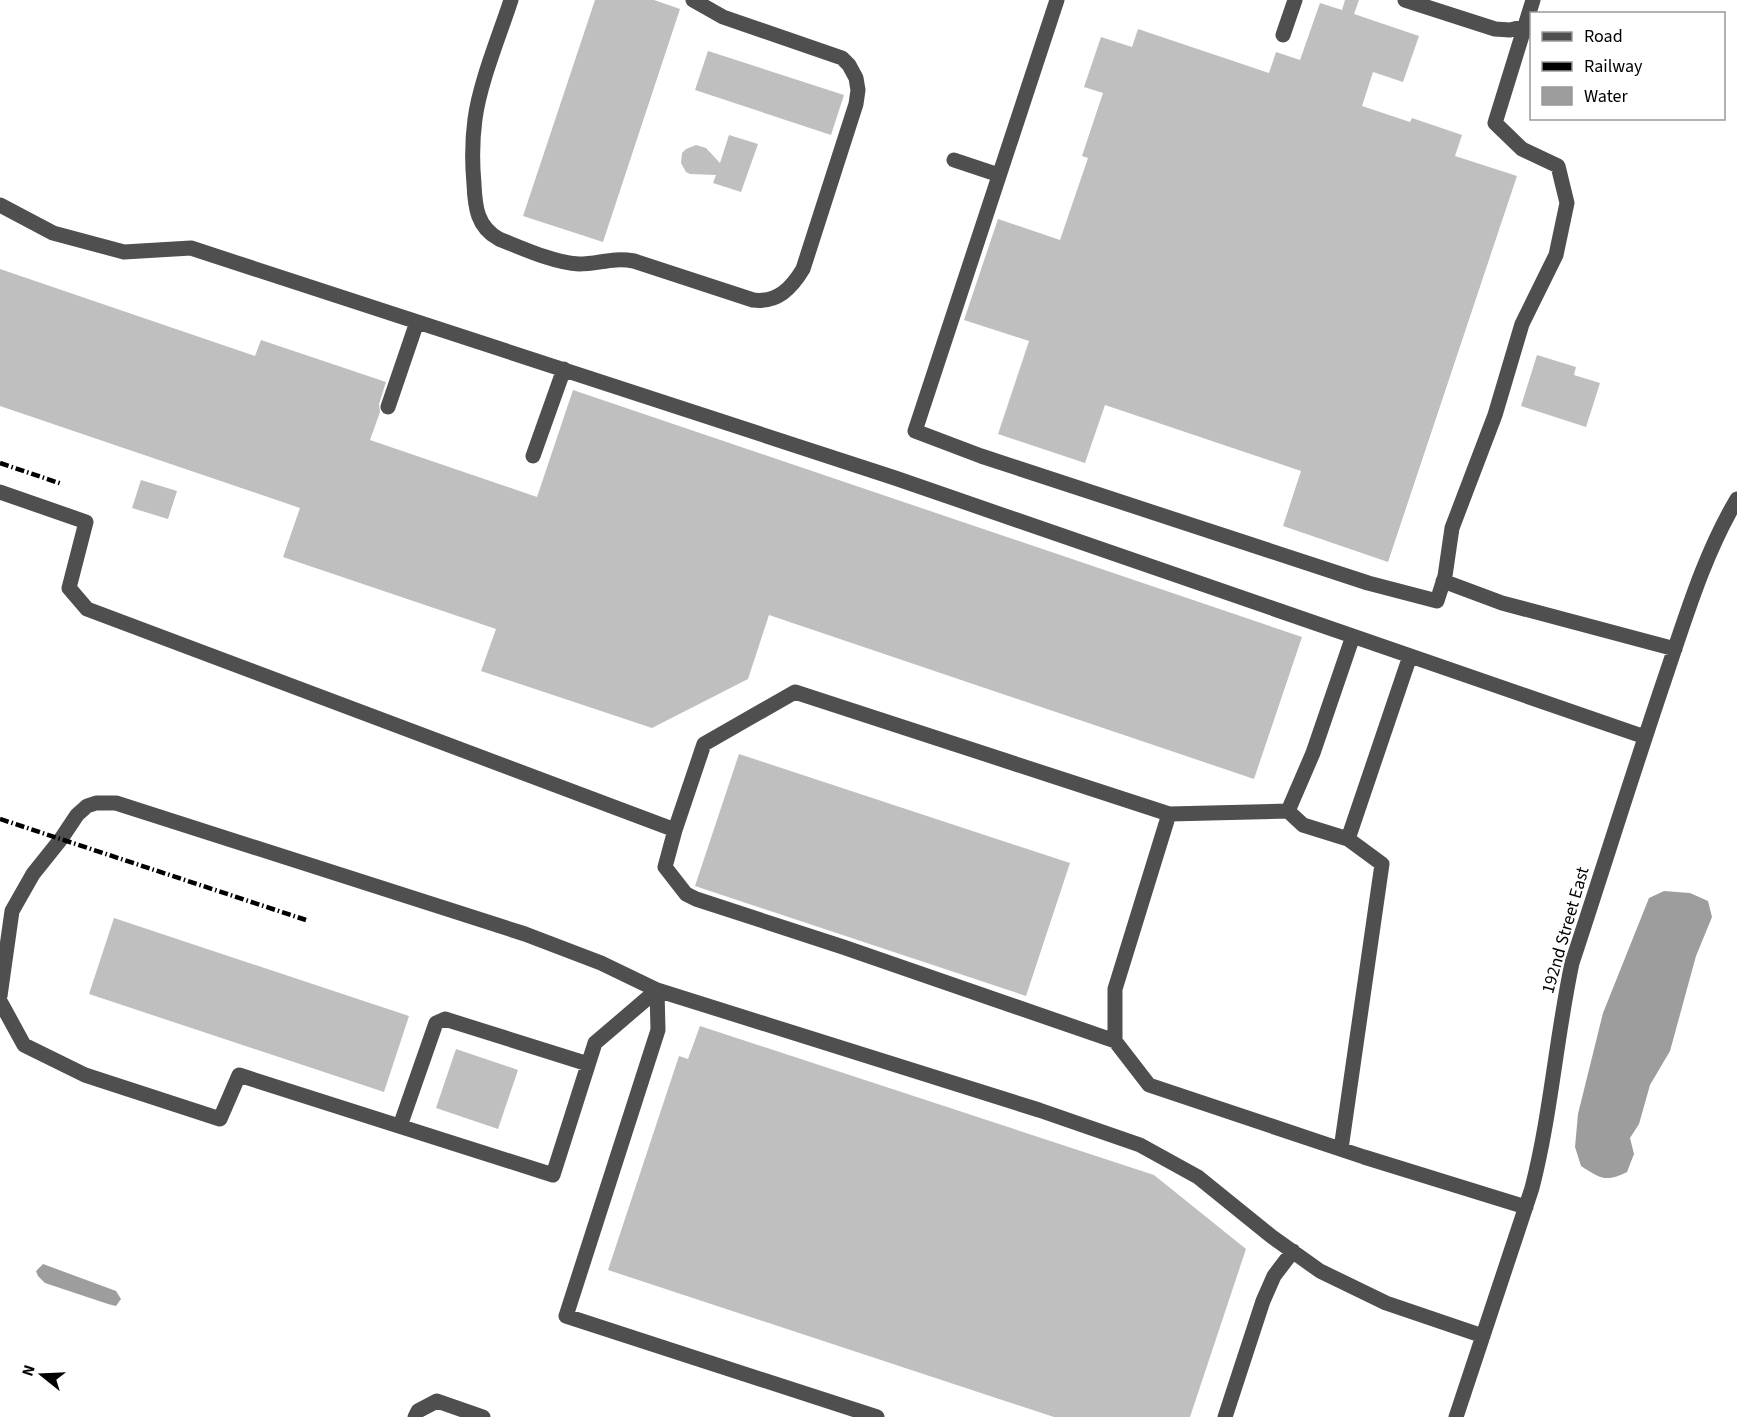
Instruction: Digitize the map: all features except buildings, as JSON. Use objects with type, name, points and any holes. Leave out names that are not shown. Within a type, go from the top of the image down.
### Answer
[{"type":"street","points":[[511,0],[475,117],[472,158],[475,201],[482,225],[490,234],[499,239],[562,262],[580,264],[618,259],[634,261],[753,300],[773,299],[789,289],[802,269],[851,120],[858,90],[856,78],[842,58],[723,17],[693,0]]},
{"type":"street","points":[[1057,0],[915,432],[981,456],[1368,583],[1437,601],[1443,581],[1452,528],[1494,415],[1522,324],[1556,255],[1567,203],[1558,166],[1522,149],[1495,123],[1533,0]]},
{"type":"street","points":[[1283,35],[1295,0]]},
{"type":"street","points":[[1405,0],[1495,29],[1510,30],[1526,26]]},
{"type":"street","points":[[954,160],[999,175]]},
{"type":"street","points":[[0,206],[53,233],[124,252],[191,248],[895,478],[1645,737]]},
{"type":"street","points":[[388,407],[417,322]]},
{"type":"street","points":[[533,456],[564,369]]},
{"type":"street","points":[[0,492],[86,522],[69,588],[87,609],[675,830]]},
{"type":"street","name":"192nd Street East","points":[[1456,1417],[1526,1207],[1542,1150],[1563,1007],[1572,963],[1645,737],[1706,559],[1719,530],[1735,506]]},
{"type":"street","points":[[1443,581],[1502,603],[1675,649]]},
{"type":"street","points":[[1288,811],[1312,753],[1353,636]]},
{"type":"street","points":[[1348,839],[1410,656]]},
{"type":"street","points":[[1341,1149],[1382,864],[1348,839],[1304,825],[1288,811],[1169,814],[795,692],[704,744],[665,867],[686,894],[1115,1041],[1149,1085],[1341,1149],[1526,1207]]},
{"type":"street","points":[[0,996],[12,911],[33,874],[87,806],[96,803],[116,803],[525,934],[601,963],[657,990],[1039,1110],[1140,1145],[1198,1177],[1320,1270],[1386,1303],[1484,1336]]},
{"type":"street","points":[[1115,1041],[1115,989],[1169,814]]},
{"type":"street","points":[[0,1001],[24,1046],[85,1075],[220,1119],[239,1075],[553,1175],[595,1043],[657,990]]},
{"type":"street","points":[[657,990],[658,1030],[566,1316],[877,1417]]},
{"type":"street","points":[[400,1126],[436,1023],[445,1019],[588,1064]]},
{"type":"street","points":[[1225,1417],[1263,1301],[1274,1276],[1293,1251]]},
{"type":"street","points":[[415,1417],[418,1411],[437,1401],[483,1417]]},
{"type":"water","points":[[1664,891],[1690,893],[1708,901],[1712,917],[1696,956],[1670,1051],[1650,1085],[1639,1124],[1630,1138],[1634,1154],[1627,1172],[1603,1178],[1581,1166],[1575,1147],[1578,1114],[1603,1013],[1649,898]]},
{"type":"water","points":[[43,1264],[116,1291],[121,1299],[116,1306],[45,1283],[36,1271]]},
{"type":"railway","points":[[0,463],[62,484]]},
{"type":"railway","points":[[0,819],[306,920]]}]
